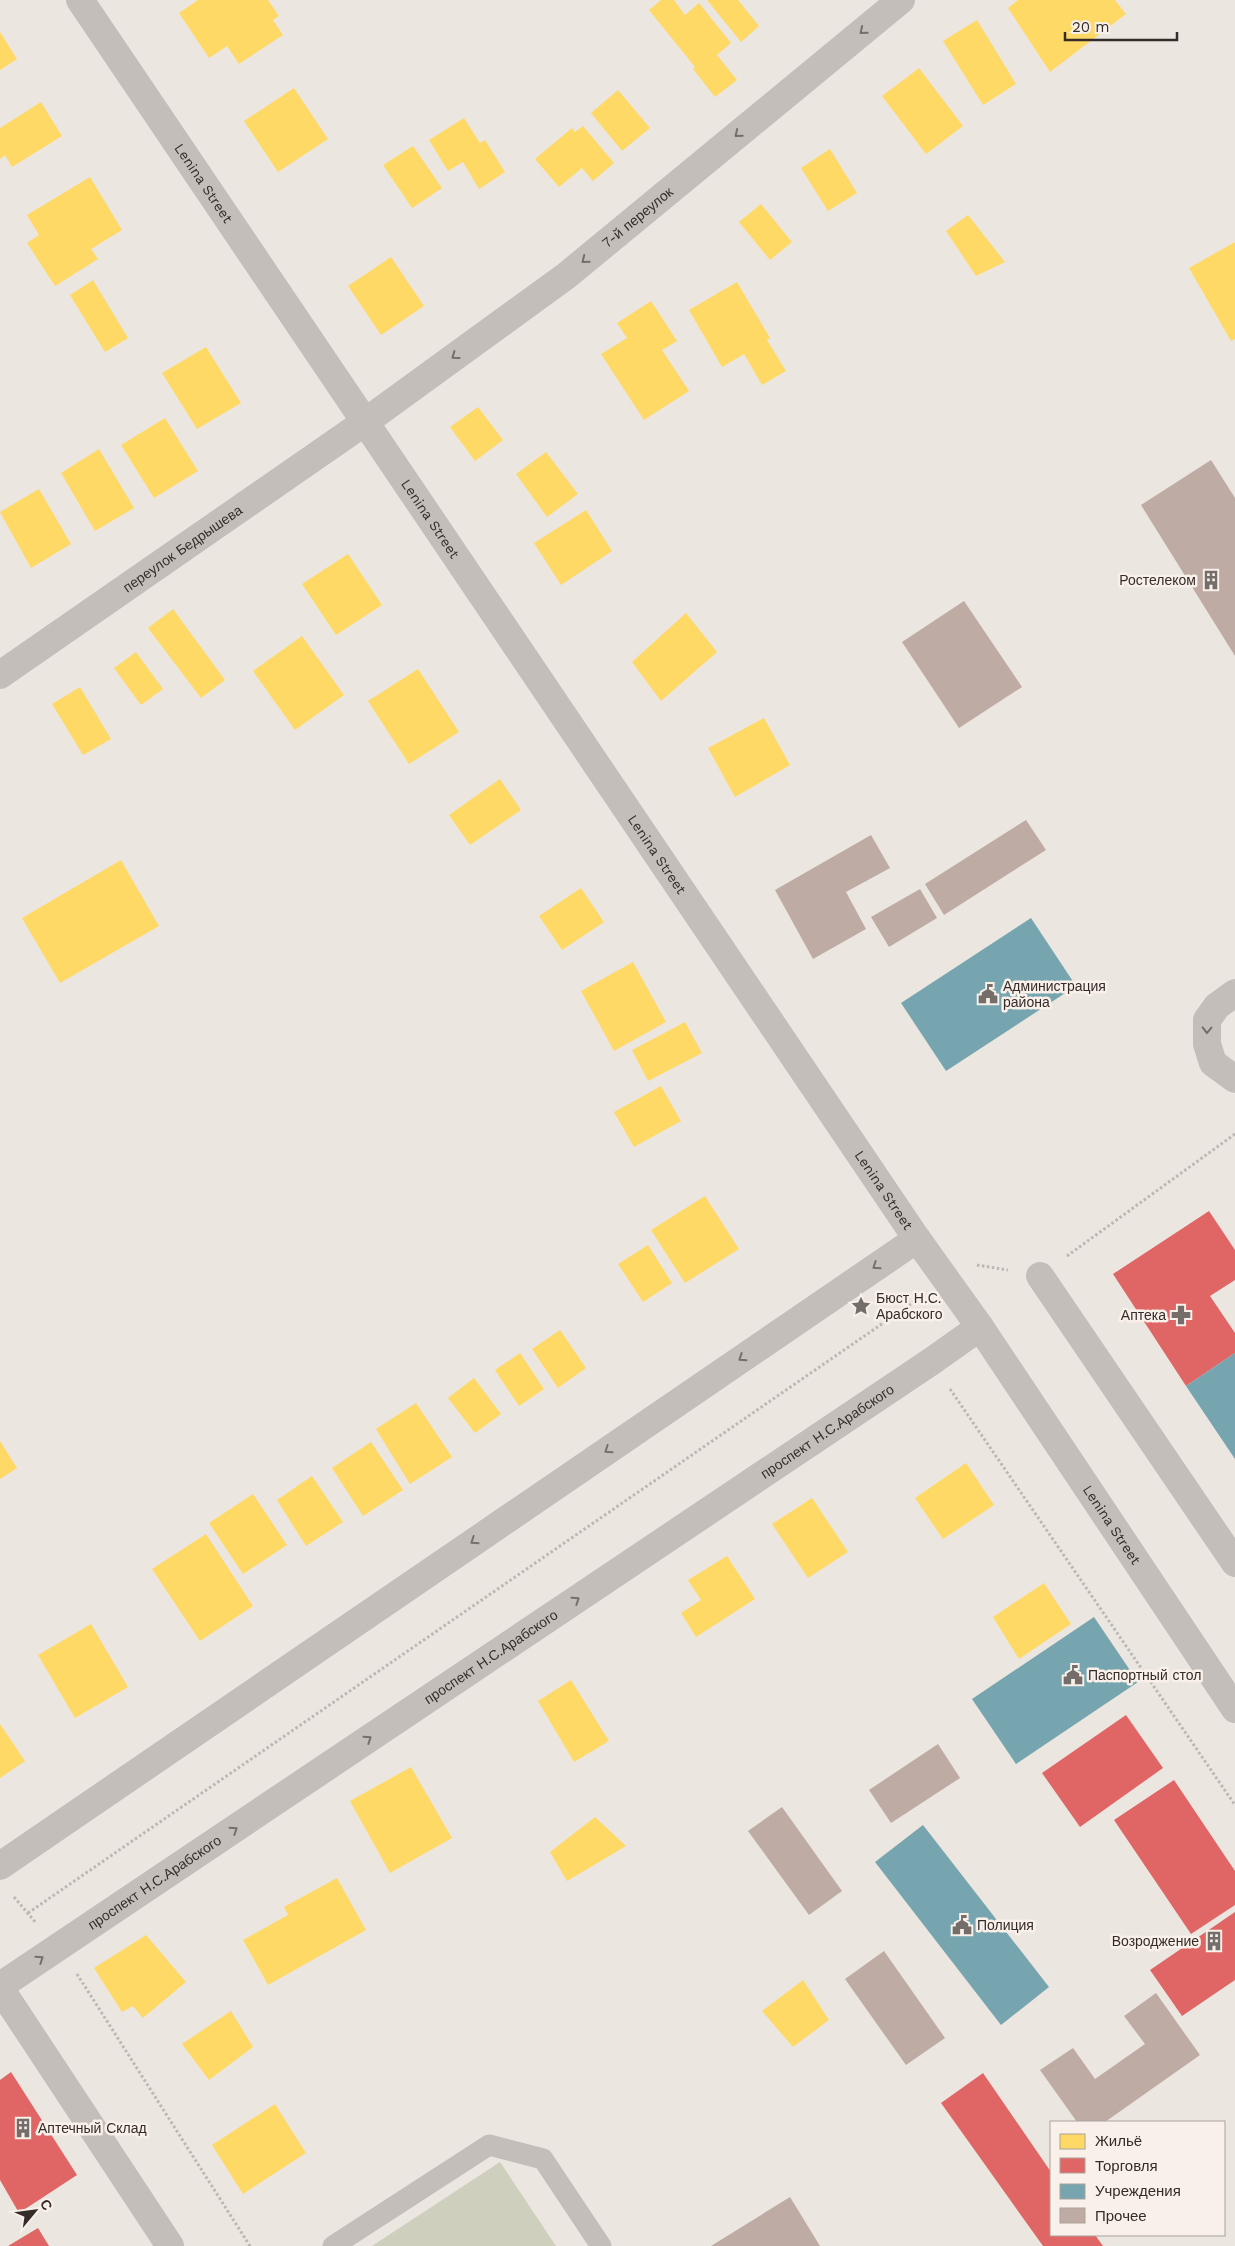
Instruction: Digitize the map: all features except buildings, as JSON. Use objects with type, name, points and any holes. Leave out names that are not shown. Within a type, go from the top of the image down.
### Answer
[{"type":"street","name":"Lenina Street","points":[[80,0],[917,1238],[980,1326],[1235,1709]]},
{"type":"street","name":"7-й переулок","points":[[365,422],[566,276],[901,0]]},
{"type":"street","name":"переулок Бедрышева","points":[[0,675],[365,422]]},
{"type":"street","points":[[1235,993],[1217,1006],[1207,1020],[1207,1044],[1213,1063],[1235,1079]]},
{"type":"street","points":[[0,1866],[917,1238]]},
{"type":"street","points":[[1040,1276],[1235,1563]]},
{"type":"street","name":"проспект Н.С.Арабского","points":[[0,1987],[932,1361],[980,1326]]},
{"type":"street","points":[[0,1987],[170,2246]]},
{"type":"lane","points":[[333,2246],[490,2146],[543,2159],[601,2246]]},
{"type":"path","points":[[969,1264],[1040,1276],[1235,1134]]},
{"type":"path","points":[[28,1914],[923,1296]]},
{"type":"path","points":[[932,1361],[1235,1805]]},
{"type":"path","points":[[11,1894],[67,1959],[250,2246]]},
{"type":"green space","points":[[500,2162],[556,2246],[372,2246]]},
{"type":"place","name":"Ростелеком","points":[[1211,580]]},
{"type":"place","name":"Администрация района","points":[[988,994]]},
{"type":"place","name":"Бюст Н.С. Арабского","points":[[861,1306]]},
{"type":"place","name":"Аптека","points":[[1181,1315]]},
{"type":"place","name":"Паспортный стол","points":[[1073,1675]]},
{"type":"place","name":"Полиция","points":[[962,1925]]},
{"type":"place","name":"Возроджение","points":[[1214,1941]]},
{"type":"place","name":"Аптечный Склад","points":[[23,2128]]}]
